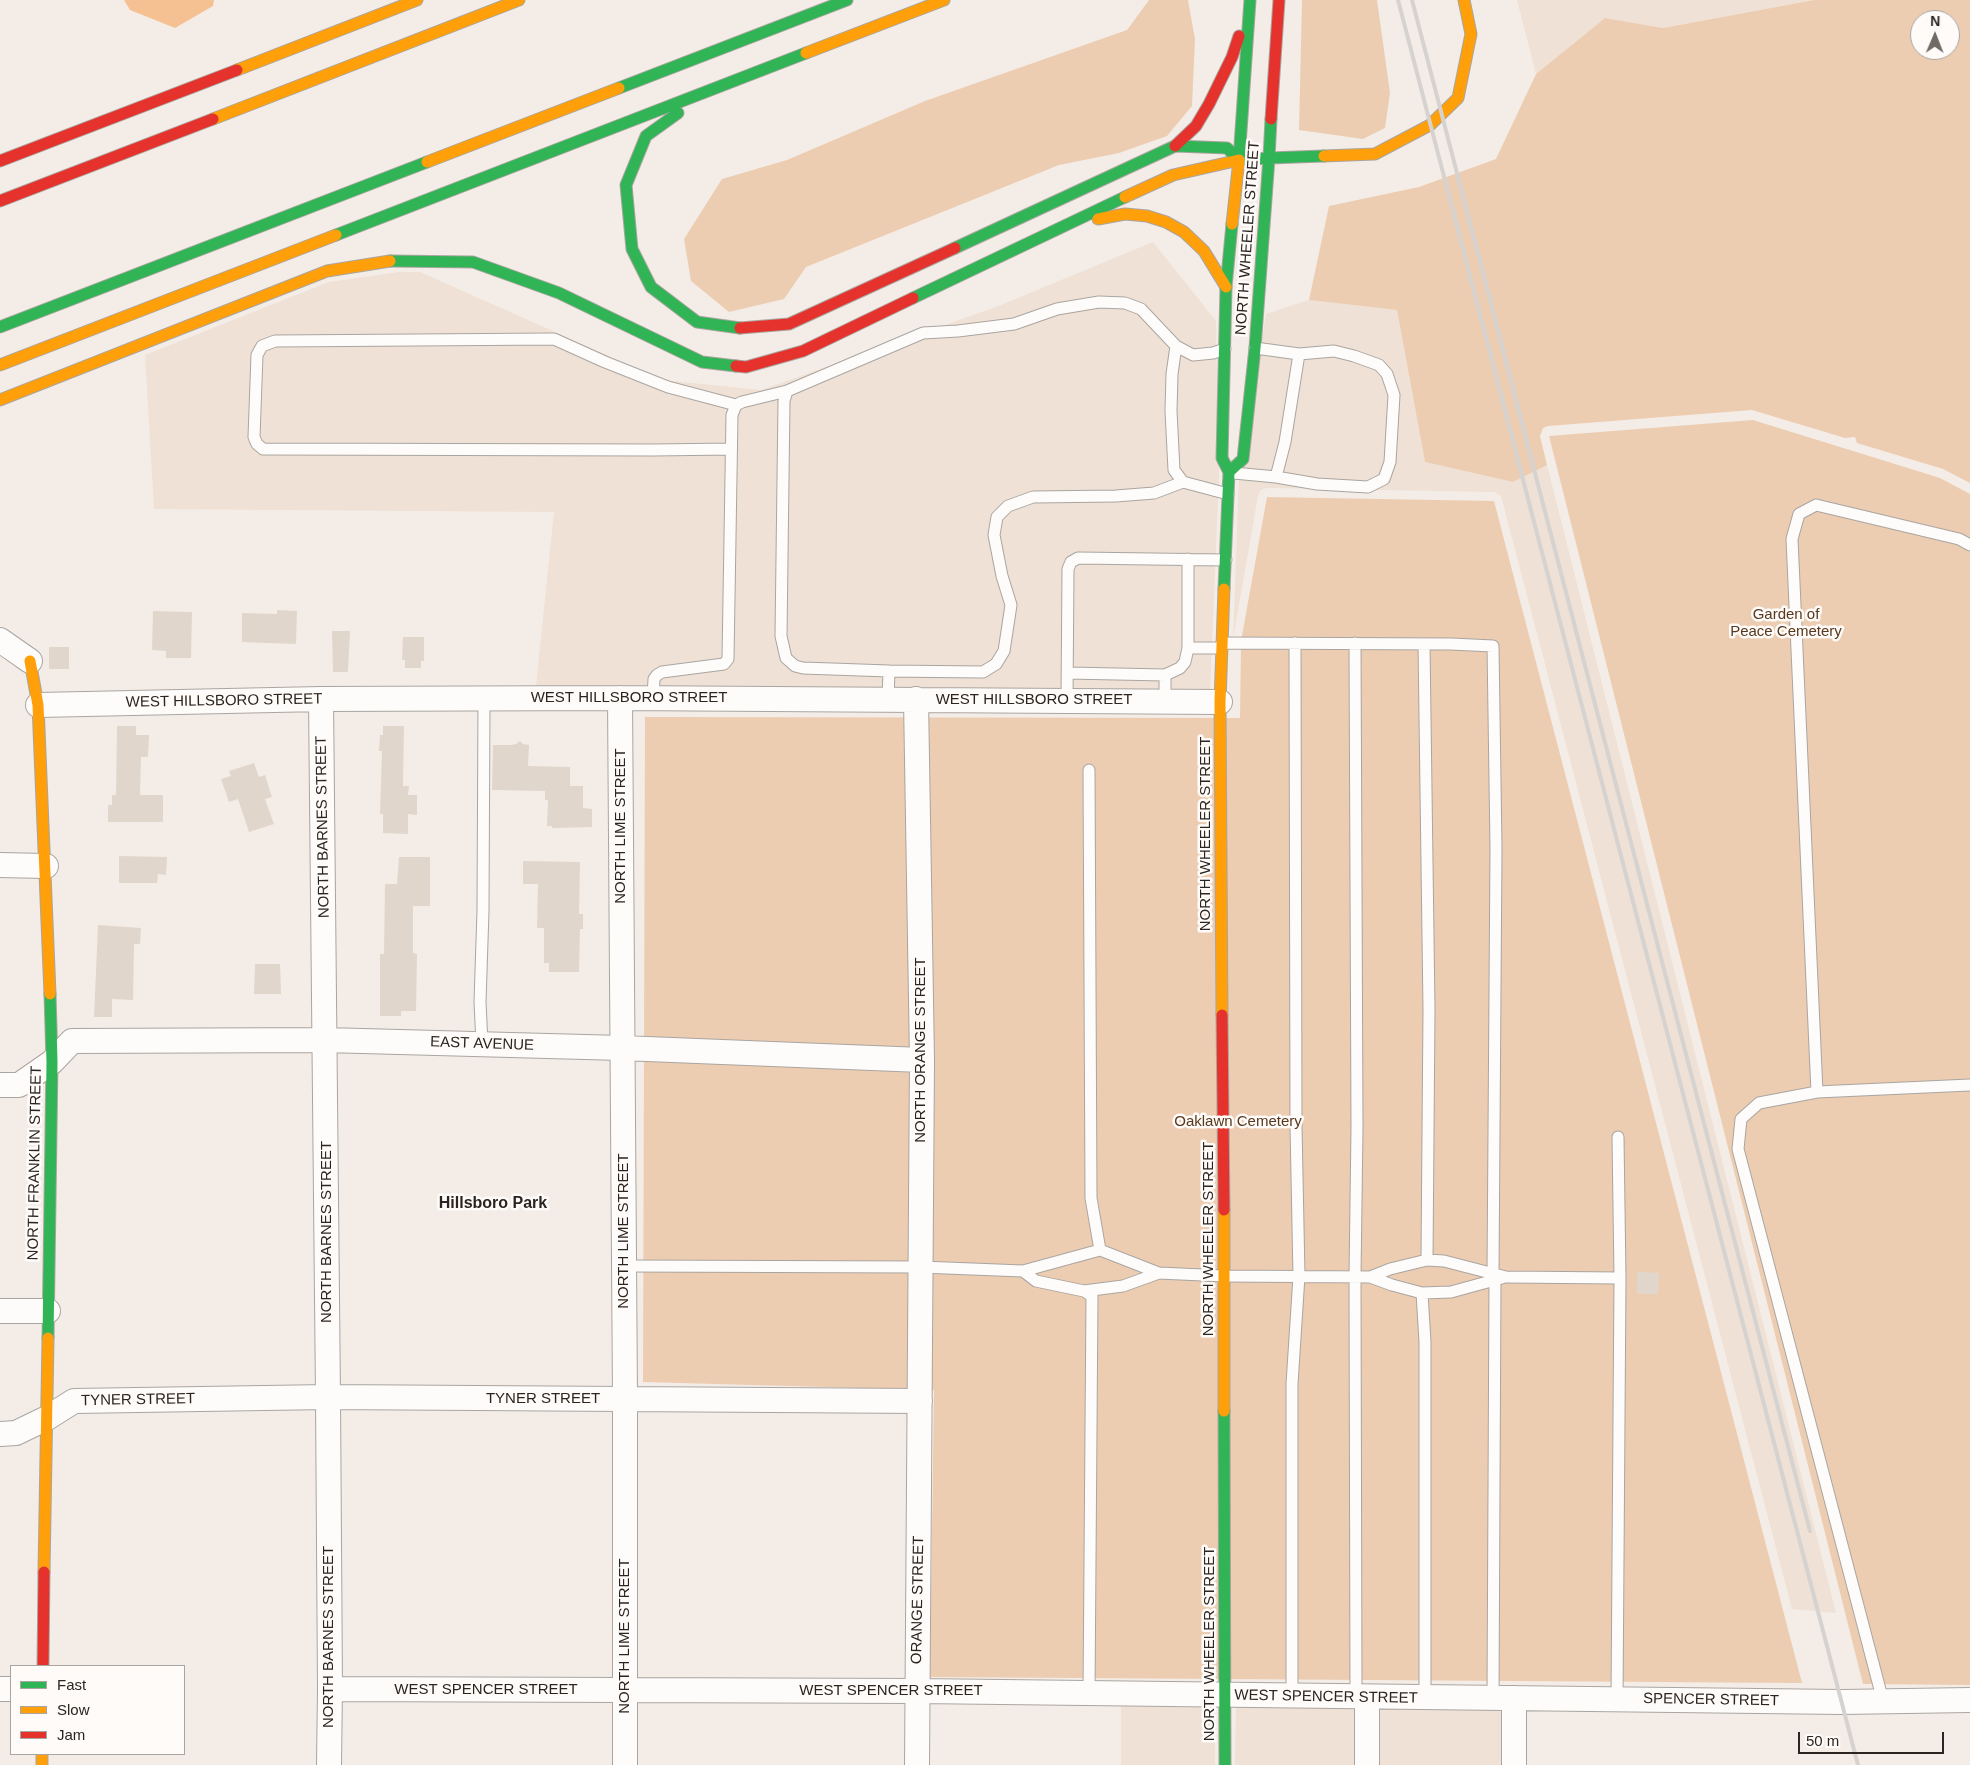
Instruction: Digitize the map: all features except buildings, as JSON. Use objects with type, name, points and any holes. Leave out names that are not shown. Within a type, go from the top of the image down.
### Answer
[{"type":"main road","points":[[0,161],[417,0]]},
{"type":"main road","points":[[0,201],[519,0]]},
{"type":"main road","points":[[0,327],[846,0]]},
{"type":"main road","points":[[0,365],[944,0]]},
{"type":"main road","name":"NORTH WHEELER STREET","points":[[1229,472],[1243,458],[1255,348],[1278,0]]},
{"type":"main road","points":[[0,400],[327,271],[398,260],[473,262],[559,293],[702,362],[746,367],[804,351],[1173,175],[1239,160],[1375,154],[1430,125],[1458,98],[1471,34],[1464,0]]},
{"type":"main road","points":[[711,90],[646,136],[626,185],[632,249],[651,287],[697,322],[740,328],[789,324],[1175,146],[1196,126],[1221,83],[1232,57],[1250,2]]},
{"type":"main road","name":"NORTH WHEELER STREET","points":[[1225,1765],[1220,702],[1229,472],[1222,458],[1226,287],[1239,160],[1250,2]]},
{"type":"main road","points":[[1175,146],[1227,148],[1239,160]]},
{"type":"main road","points":[[1063,226],[1125,214],[1147,216],[1166,222],[1184,232],[1204,251],[1226,287]]},
{"type":"main road","name":"NORTH FRANKLIN STREET","points":[[30,661],[38,705],[46,866],[52,1062],[43,1665]]},
{"type":"street","points":[[0,640],[30,661]]},
{"type":"street","name":"WEST HILLSBORO STREET","points":[[38,705],[322,699],[484,698],[1220,702]]},
{"type":"street","name":"NORTH LIME STREET","points":[[620,698],[625,1400],[625,1765]]},
{"type":"street","name":"NORTH BARNES STREET","points":[[322,699],[329,1765]]},
{"type":"street","name":"NORTH ORANGE STREET","points":[[916,699],[922,1060],[920,1401]]},
{"type":"street","points":[[0,865],[46,866]]},
{"type":"street","name":"EAST AVENUE","points":[[0,1085],[19,1085],[52,1062],[72,1041],[325,1040],[622,1048],[922,1060]]},
{"type":"street","points":[[0,1311],[48,1311]]},
{"type":"street","name":"TYNER STREET","points":[[0,1434],[16,1433],[47,1418],[74,1401],[328,1397],[920,1401]]},
{"type":"street","name":"ORANGE STREET","points":[[917,1765],[920,1401]]},
{"type":"street","name":"WEST SPENCER STREET","points":[[330,1689],[917,1691],[1451,1698]]},
{"type":"street","points":[[1361,1697],[1367,1765]]},
{"type":"street","name":"SPENCER STREET","points":[[1451,1698],[1970,1700]]},
{"type":"street","points":[[1503,1698],[1514,1765]]},
{"type":"lane","points":[[730,449],[263,449],[257,444],[254,437],[257,355],[262,346],[275,341],[554,339],[668,387],[736,405],[787,391],[923,332],[958,331],[1014,324],[1057,309],[1100,302],[1125,303],[1141,309],[1176,346],[1193,355],[1213,353],[1225,349]]},
{"type":"lane","points":[[1176,346],[1172,374],[1174,470],[1183,482],[1228,499]]},
{"type":"lane","points":[[1229,472],[1317,484],[1368,487],[1384,478],[1390,462],[1394,395],[1387,374],[1379,365],[1334,351],[1299,354],[1255,348]]},
{"type":"lane","points":[[1276,477],[1285,442],[1299,354]]},
{"type":"lane","points":[[787,391],[784,401],[781,636],[786,658],[795,666],[803,668],[983,672],[996,664],[1004,651],[1011,606],[1002,576],[994,535],[997,517],[1008,506],[1033,496],[1116,496],[1154,493],[1183,482]]},
{"type":"lane","points":[[653,698],[654,679],[657,674],[724,664],[728,659],[730,449],[732,415],[736,405]]},
{"type":"lane","points":[[1817,1092],[1792,539],[1799,514],[1816,505],[1959,539],[1970,545]]},
{"type":"lane","points":[[1067,700],[1068,569],[1071,562],[1078,558],[1226,560]]},
{"type":"lane","points":[[1068,673],[1166,675],[1180,668],[1185,662],[1188,648],[1188,560]]},
{"type":"lane","points":[[1188,648],[1295,643],[1493,646],[1496,839],[1494,1277],[1503,1698]]},
{"type":"lane","points":[[1292,1696],[1292,1384],[1299,1276],[1296,1126],[1295,643]]},
{"type":"lane","points":[[1355,643],[1357,1098],[1355,1277],[1361,1697]]},
{"type":"lane","points":[[1424,644],[1428,1009],[1427,1260]]},
{"type":"lane","points":[[888,699],[889,671]]},
{"type":"lane","points":[[1165,701],[1166,675]]},
{"type":"lane","points":[[482,1044],[480,1002],[483,911],[484,698]]},
{"type":"lane","points":[[1089,770],[1091,1198],[1100,1250]]},
{"type":"lane","points":[[1884,1701],[1738,1149],[1741,1119],[1759,1103],[1817,1092],[1970,1085]]},
{"type":"lane","points":[[1617,1700],[1620,1278],[1618,1136]]},
{"type":"lane","points":[[624,1266],[921,1267],[1022,1271],[1100,1250],[1159,1273],[1224,1276],[1370,1277],[1422,1293],[1451,1292],[1494,1277],[1506,1276],[1620,1278]]},
{"type":"lane","points":[[1370,1277],[1390,1269],[1427,1260],[1444,1261],[1494,1277]]},
{"type":"lane","points":[[1022,1271],[1036,1281],[1084,1291],[1123,1286],[1159,1273]]},
{"type":"lane","points":[[1084,1291],[1092,1296],[1089,1694]]},
{"type":"lane","points":[[1422,1293],[1425,1342],[1426,1698]]},
{"type":"shaded area","points":[[124,0],[214,0],[213,6],[175,28],[130,10]]},
{"type":"shaded area","points":[[1517,0],[1814,0],[1663,28],[1605,18],[1536,74]]},
{"type":"shaded area","points":[[1153,242],[1216,321],[1219,477],[1210,690],[536,686],[554,512],[154,509],[145,355],[329,282],[399,272],[420,272],[663,380],[761,390],[996,307]]},
{"type":"shaded area","points":[[1309,300],[1397,310],[1425,462],[1513,482],[1547,465],[1836,1613],[1792,1609],[1501,496],[1494,492],[1267,488],[1261,490],[1258,496],[1233,639],[1239,479],[1266,314]]},
{"type":"shaded area","points":[[1121,1706],[1215,1707],[1215,1765],[1121,1765]]},
{"type":"shaded area","points":[[1236,1707],[1357,1708],[1357,1765],[1235,1765]]},
{"type":"shaded area","points":[[1377,1708],[1504,1710],[1504,1765],[1377,1765]]},
{"type":"green space","points":[[1149,0],[1188,0],[1195,39],[1192,106],[1167,136],[1119,153],[1059,165],[806,267],[784,299],[729,312],[691,281],[684,239],[722,179],[787,160],[925,101],[1127,30]]},
{"type":"green space","points":[[1302,0],[1377,0],[1390,93],[1385,128],[1363,139],[1299,130]]},
{"type":"green space","points":[[1814,0],[1970,0],[1970,483],[1943,469],[1857,443],[1855,437],[1845,438],[1752,410],[1548,426],[1543,428],[1540,436],[1547,465],[1513,482],[1425,462],[1397,310],[1309,300],[1329,206],[1419,187],[1496,159],[1536,74],[1605,18],[1663,28]]},
{"type":"green space","name":"Garden of Peace Cemetery","points":[[1753,420],[1940,478],[1970,494],[1970,1685],[1863,1684],[1549,436]]},
{"type":"green space","name":"Oaklawn Cemetery","points":[[1267,497],[1494,501],[1802,1683],[930,1677],[934,1390],[643,1382],[645,717],[1240,718],[1241,641]]},
{"type":"railway","points":[[1398,0],[1858,1765]]},
{"type":"railway","points":[[1412,0],[1810,1531]]},
{"type":"traffic: fast","points":[[619,88],[847,0]]},
{"type":"traffic: fast","points":[[1250,0],[1239,160],[1269,158],[1271,119]]},
{"type":"traffic: fast","points":[[336,235],[806,53]]},
{"type":"traffic: fast","points":[[678,113],[646,136],[626,185],[632,249],[651,287],[697,322],[740,328]]},
{"type":"traffic: fast","points":[[955,248],[1175,146],[1227,148],[1239,160]]},
{"type":"traffic: fast","points":[[1229,472],[1243,459],[1255,348],[1269,158],[1324,156]]},
{"type":"traffic: fast","points":[[0,327],[427,162]]},
{"type":"traffic: fast","points":[[913,298],[1125,197]]},
{"type":"traffic: fast","points":[[1224,589],[1229,472],[1222,458],[1226,287],[1232,224]]},
{"type":"traffic: fast","points":[[390,261],[473,262],[559,293],[702,362],[736,366]]},
{"type":"traffic: fast","points":[[48,1338],[52,1062],[50,994]]},
{"type":"traffic: fast","points":[[1224,1411],[1225,1765]]},
{"type":"traffic: slow","points":[[237,70],[417,0]]},
{"type":"traffic: slow","points":[[213,119],[519,0]]},
{"type":"traffic: slow","points":[[806,53],[944,0]]},
{"type":"traffic: slow","points":[[1324,156],[1375,154],[1430,125],[1458,98],[1471,34],[1464,0]]},
{"type":"traffic: slow","points":[[427,162],[619,88]]},
{"type":"traffic: slow","points":[[1232,224],[1239,160]]},
{"type":"traffic: slow","points":[[1125,197],[1173,175],[1239,160]]},
{"type":"traffic: slow","points":[[1098,219],[1125,214],[1147,216],[1166,222],[1184,232],[1204,251],[1226,287]]},
{"type":"traffic: slow","points":[[0,365],[336,235]]},
{"type":"traffic: slow","points":[[0,400],[327,271],[390,261]]},
{"type":"traffic: slow","points":[[1222,1015],[1220,702],[1224,589]]},
{"type":"traffic: slow","points":[[30,661],[38,705],[50,994]]},
{"type":"traffic: slow","points":[[1224,1210],[1224,1411]]},
{"type":"traffic: slow","points":[[44,1572],[48,1338]]},
{"type":"traffic: slow","points":[[42,1755],[42,1765]]},
{"type":"traffic: jam","points":[[1271,119],[1279,0]]},
{"type":"traffic: jam","points":[[1175,146],[1196,126],[1209,104],[1232,57],[1239,36]]},
{"type":"traffic: jam","points":[[0,161],[237,70]]},
{"type":"traffic: jam","points":[[0,201],[213,119]]},
{"type":"traffic: jam","points":[[740,328],[789,324],[955,248]]},
{"type":"traffic: jam","points":[[736,366],[746,367],[803,351],[913,298]]},
{"type":"traffic: jam","points":[[1222,1015],[1224,1210]]},
{"type":"traffic: jam","points":[[43,1665],[44,1572]]},
{"type":"district","name":"Hillsboro Park","points":[[493,1204]]}]
